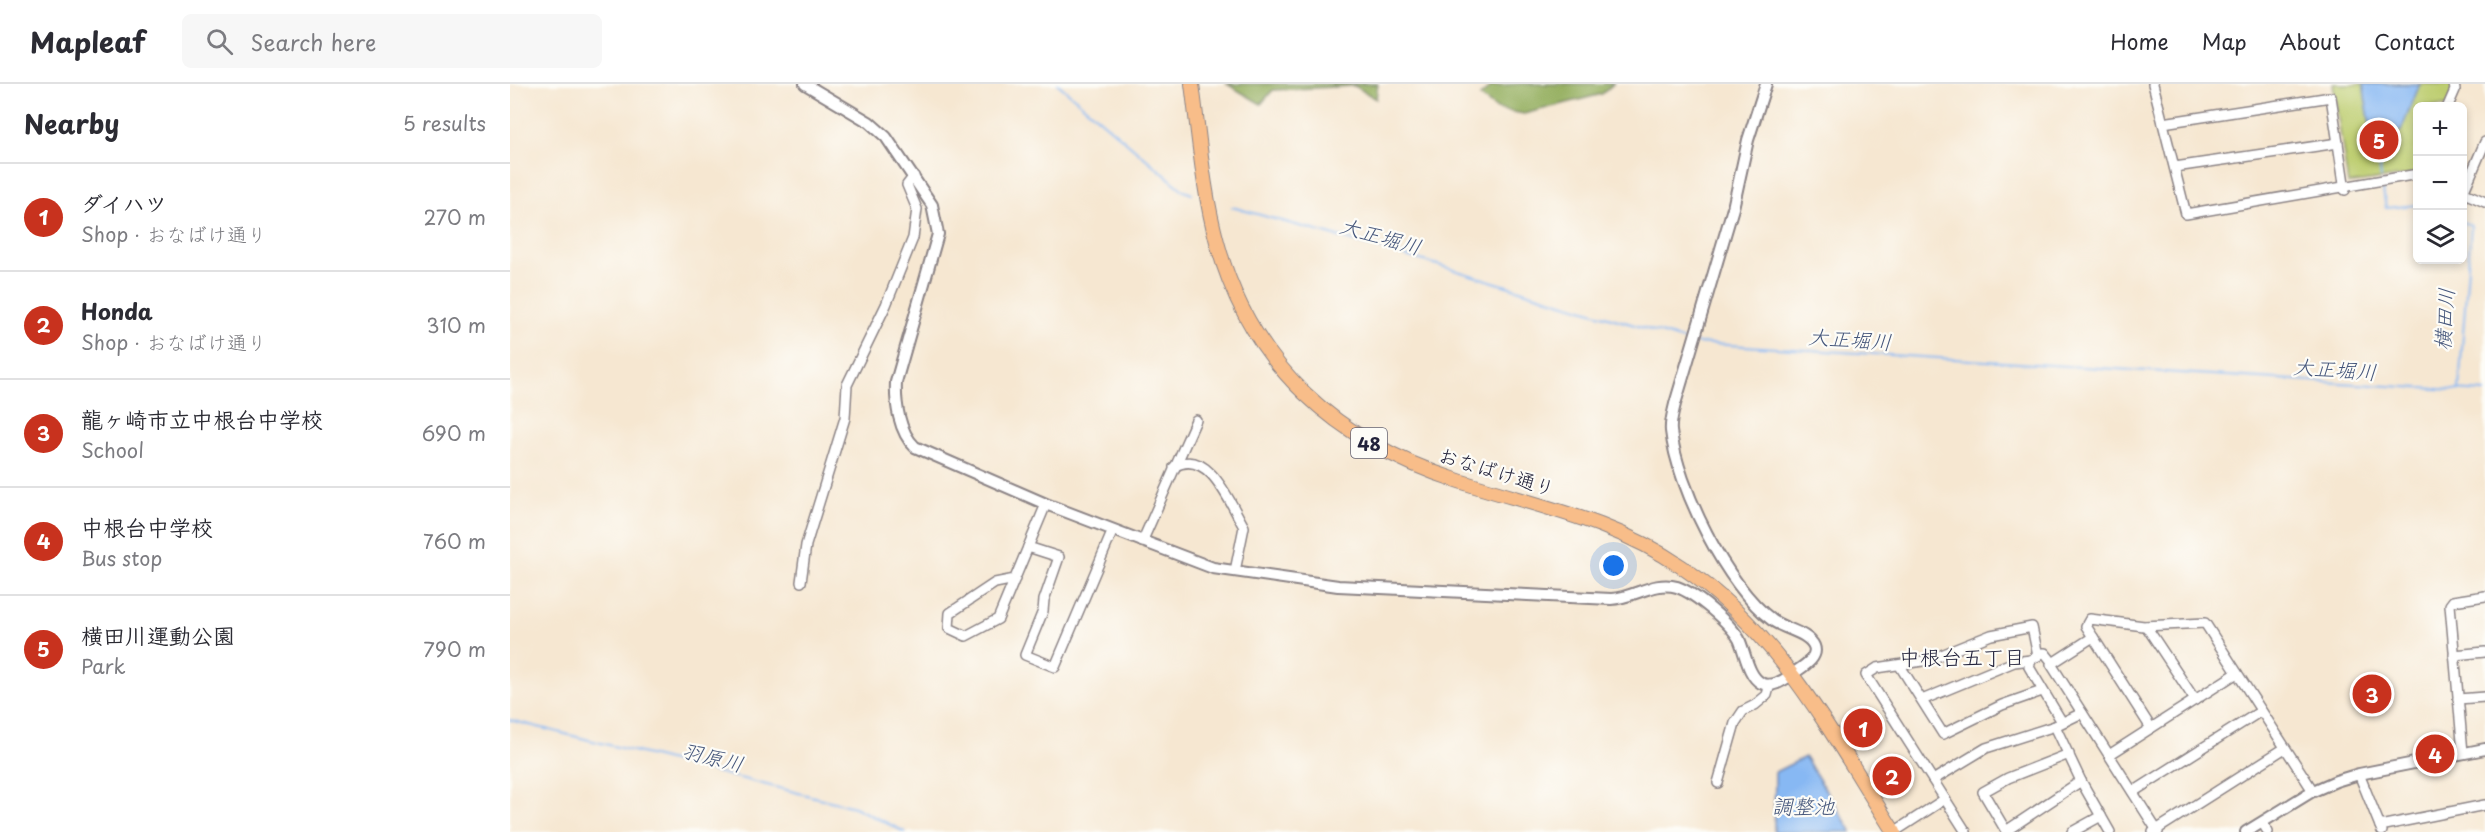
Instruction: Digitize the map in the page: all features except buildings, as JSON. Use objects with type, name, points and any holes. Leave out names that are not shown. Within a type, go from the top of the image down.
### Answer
[{"type":"main road","name":"おなばけ通り","points":[[1191,84],[1212,221],[1227,273],[1257,334],[1279,365],[1308,396],[1346,428],[1389,454],[1458,481],[1578,516],[1622,533],[1667,557],[1698,578],[1745,617],[1774,650],[1792,674],[1894,832]]},
{"type":"street","points":[[805,84],[876,127],[914,176],[932,205],[938,234],[896,382],[897,404],[906,434],[912,444],[920,450],[1046,504],[1213,568],[1338,586],[1611,599],[1623,598],[1655,586],[1675,587],[1695,597],[1735,633],[1754,676],[1761,683],[1770,684],[1780,682],[1810,661],[1815,652],[1812,643],[1772,621],[1747,594],[1707,536],[1683,477],[1673,442],[1672,418],[1733,208],[1748,140],[1766,84]]},
{"type":"street","points":[[2153,84],[2186,214],[2413,175]]},
{"type":"street","points":[[2450,102],[2455,90],[2454,84]]},
{"type":"street","points":[[2163,123],[2331,97],[2345,188]]},
{"type":"street","points":[[2175,167],[2338,143]]},
{"type":"street","points":[[2467,184],[2484,148]]},
{"type":"street","points":[[801,582],[806,545],[845,418],[847,385],[886,305],[913,238],[917,209],[907,185],[914,176]]},
{"type":"street","points":[[2467,194],[2485,202]]},
{"type":"street","points":[[1142,542],[1196,420]]},
{"type":"street","points":[[1174,467],[1183,461],[1196,462],[1208,469],[1244,527],[1235,571]]},
{"type":"street","points":[[1015,579],[996,583],[950,613],[949,628],[966,636],[998,619],[1015,579],[1046,504]]},
{"type":"street","points":[[1028,547],[1059,557],[1044,600],[1043,611],[1025,656],[1055,667],[1113,530]]},
{"type":"street","points":[[2463,753],[2451,602],[2485,596]]},
{"type":"street","points":[[2151,728],[2086,626],[2090,619],[2146,626],[2205,622],[2313,791]]},
{"type":"street","points":[[2146,626],[2195,700]]},
{"type":"street","points":[[1966,832],[1866,675],[1877,668],[1900,666],[1942,656],[1991,635],[2032,627],[2034,658],[2029,667],[2059,724],[2081,781],[2110,832]]},
{"type":"street","points":[[2053,663],[2093,637]]},
{"type":"street","points":[[2454,655],[2485,652]]},
{"type":"street","points":[[1922,700],[2014,662],[2045,653],[2156,831],[2285,747]]},
{"type":"street","points":[[1900,666],[1943,734],[2002,705],[2042,691]]},
{"type":"street","points":[[2109,755],[2237,673]]},
{"type":"street","points":[[1718,783],[1735,723],[1743,711],[1767,695],[1770,684]]},
{"type":"street","points":[[2458,699],[2485,697]]},
{"type":"street","points":[[2133,792],[2261,711]]},
{"type":"street","points":[[1933,780],[1986,748],[2059,724],[2082,712]]},
{"type":"street","points":[[2246,832],[2313,791],[2359,774],[2485,749]]},
{"type":"street","points":[[2069,754],[2008,778],[1983,792],[2006,831],[2081,781]]},
{"type":"street","points":[[2359,774],[2382,829],[2485,805]]},
{"type":"street","points":[[1894,832],[1945,799]]},
{"type":"street","points":[[2072,832],[2101,816]]},
{"type":"street","points":[[2262,822],[2268,832]]},
{"type":"green space","points":[[1227,84],[1378,84],[1376,99],[1355,86],[1273,90],[1261,104]]},
{"type":"green space","points":[[1613,84],[1602,94],[1524,114],[1497,109],[1480,96],[1492,86]]},
{"type":"green space","points":[[2333,84],[2454,84],[2449,102],[2413,102],[2413,175],[2348,184]]},
{"type":"water","points":[[2363,84],[2420,84],[2401,131],[2372,137]]},
{"type":"water","name":"調整池","points":[[1805,757],[1852,832],[1774,832],[1775,772]]},
{"type":"waterway","name":"大正堀川","points":[[1058,84],[1184,191],[1192,194]]},
{"type":"waterway","name":"横田川","points":[[2375,135],[2381,177]]},
{"type":"waterway","name":"横田川","points":[[2382,183],[2386,208],[2413,205]]},
{"type":"waterway","name":"大正堀川","points":[[1232,207],[1438,265],[1690,342]]},
{"type":"waterway","name":"横田川","points":[[2459,389],[2471,225],[2467,224]]},
{"type":"waterway","name":"大正堀川","points":[[1696,343],[2485,392]]},
{"type":"waterway","name":"羽原川","points":[[510,720],[854,807],[905,832]]},
{"type":"place","name":"横田川運動公園","points":[[2379,140]]},
{"type":"place","name":"龍ヶ崎市立中根台中学校","points":[[2372,694]]},
{"type":"place","name":"ダイハツ","points":[[1863,728]]},
{"type":"place","name":"中根台中学校","points":[[2435,754]]},
{"type":"place","name":"Honda","points":[[1892,776]]},
{"type":"district","name":"中根台五丁目","points":[[1962,656]]}]
